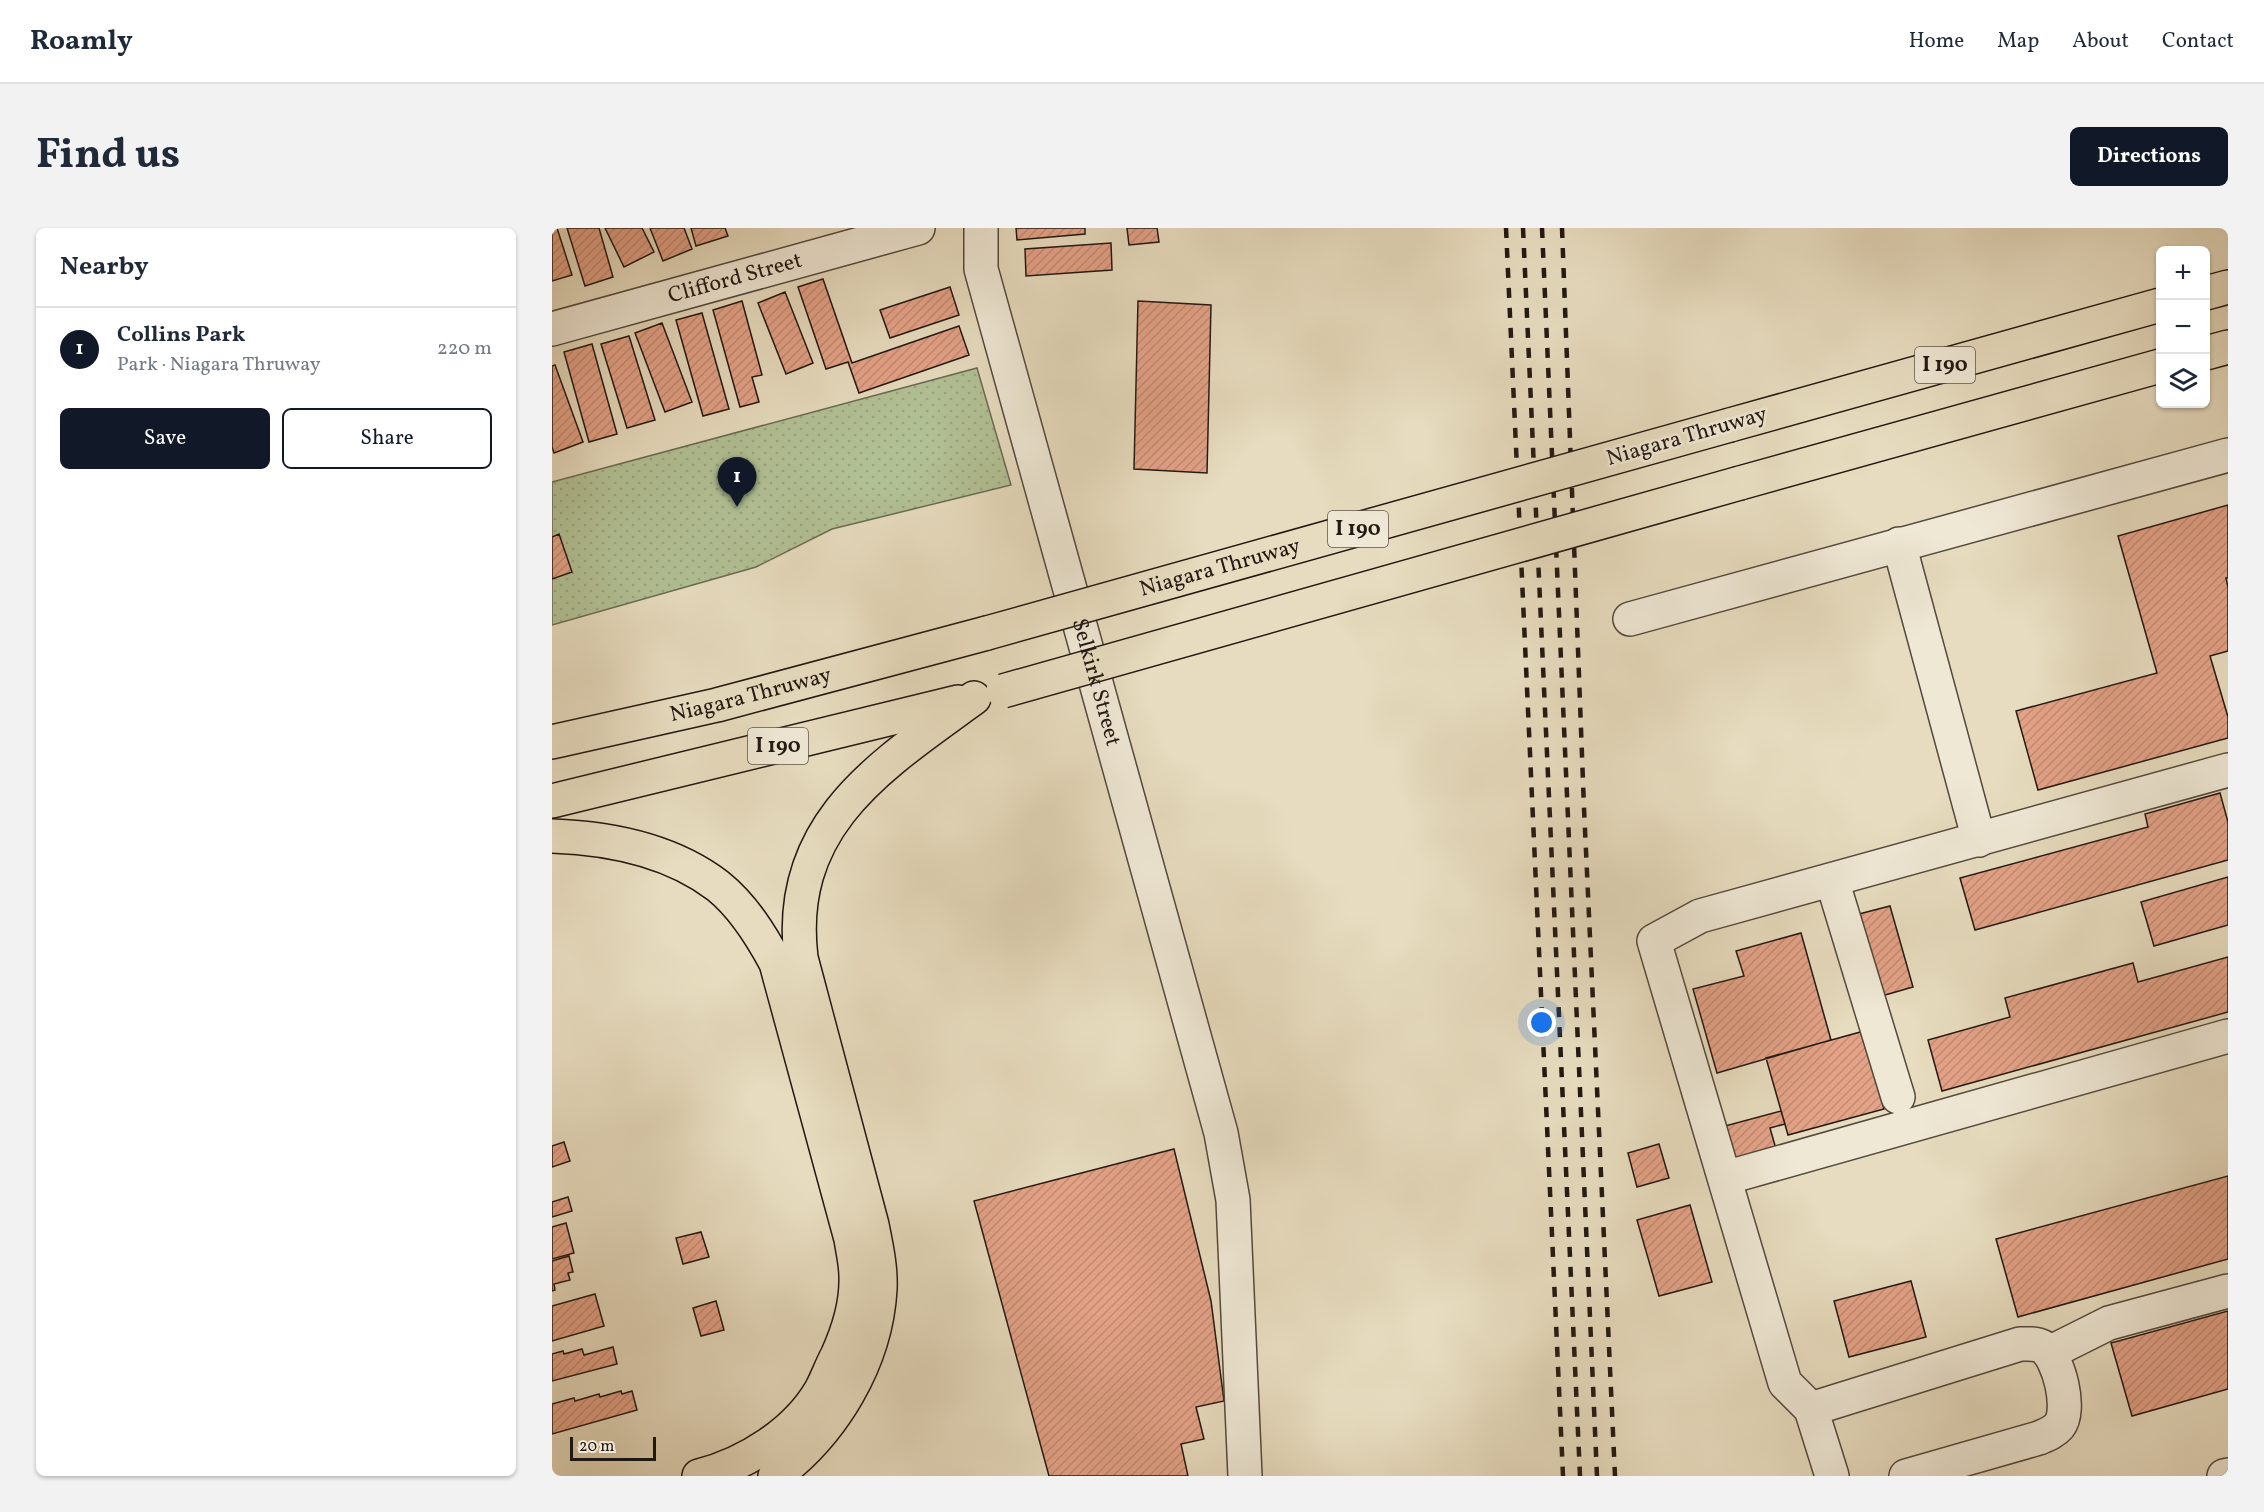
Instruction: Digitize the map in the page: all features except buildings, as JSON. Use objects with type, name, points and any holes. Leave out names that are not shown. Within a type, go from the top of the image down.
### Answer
[{"type":"highway","points":[[2210,292],[2228,287]]},
{"type":"highway","name":"Niagara Thruway","points":[[552,742],[717,705],[987,633],[2156,306]]},
{"type":"highway","name":"I 190","points":[[552,801],[989,695],[2156,367]]},
{"type":"highway","points":[[775,1476],[799,1458],[828,1424],[843,1400],[870,1344],[877,1316],[880,1287],[878,1257],[872,1225],[801,958],[798,932],[800,901],[807,871],[820,841],[841,807],[916,741],[989,695]]},
{"type":"highway","points":[[552,836],[608,841],[647,851],[685,865],[719,887],[760,934],[776,963],[851,1239],[856,1277],[853,1306],[845,1338],[820,1391],[783,1433],[764,1448],[731,1465],[699,1476]]},
{"type":"street","name":"Clifford Street","points":[[552,328],[918,228]]},
{"type":"street","name":"Selkirk Street","points":[[981,228],[981,269],[1221,1133],[1233,1200],[1245,1476]]},
{"type":"street","points":[[1630,619],[2228,455]]},
{"type":"street","points":[[1899,544],[1978,840]]},
{"type":"street","points":[[1832,1476],[1811,1409],[1785,1383],[1654,941],[1700,916],[2228,770]]},
{"type":"street","points":[[1832,880],[1899,1097]]},
{"type":"street","points":[[1725,1178],[2228,1036]]},
{"type":"street","points":[[2049,1353],[2109,1323],[2228,1291]]},
{"type":"street","points":[[1811,1409],[2020,1344],[2041,1346],[2049,1353],[2055,1362],[2065,1402],[2060,1425],[2039,1438],[1906,1476]]},
{"type":"green space","points":[[977,368],[1011,485],[832,529],[756,567],[552,625],[552,482]]},
{"type":"railway","points":[[1506,228],[1563,1476]]},
{"type":"railway","points":[[1523,228],[1580,1476]]},
{"type":"railway","points":[[1542,228],[1597,1476]]},
{"type":"railway","points":[[1562,228],[1584,808],[1615,1476]]},
{"type":"place","name":"Collins Park","points":[[737,507]]}]
